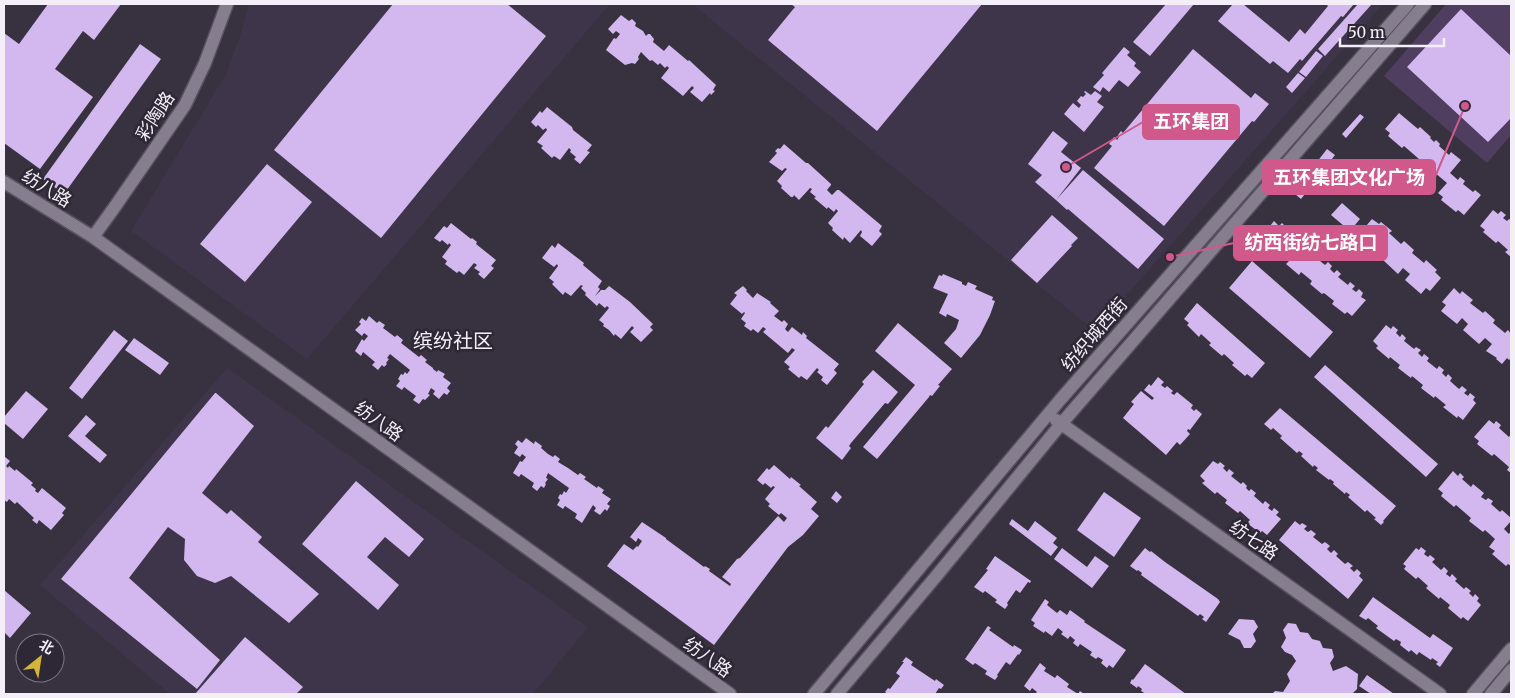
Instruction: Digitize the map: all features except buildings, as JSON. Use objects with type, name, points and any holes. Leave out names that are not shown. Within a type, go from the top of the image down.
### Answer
[{"type":"street","name":"彩陶路","points":[[93,237],[185,105],[205,63],[227,4]]},
{"type":"street","name":"纺织城西街","points":[[814,694],[1048,414],[1408,4]]},
{"type":"street","name":"纺织城西街","points":[[837,694],[1061,424],[1424,4]]},
{"type":"street","name":"纺八路","points":[[4,182],[93,237],[730,694]]},
{"type":"street","name":"纺七路","points":[[1048,414],[1440,694]]},
{"type":"street","points":[[1473,694],[1511,649]]},
{"type":"street","points":[[1492,694],[1511,670]]},
{"type":"shaded area","points":[[249,4],[610,4],[307,359],[131,231],[226,74]]},
{"type":"shaded area","points":[[692,4],[1383,4],[1095,331]]},
{"type":"shaded area","points":[[1446,4],[1508,4],[1511,6],[1511,135],[1487,163],[1384,76]]},
{"type":"shaded area","points":[[227,368],[588,627],[533,694],[170,694],[40,585]]},
{"type":"place","name":"五环集团文化广场","points":[[1465,106]]},
{"type":"place","name":"五环集团","points":[[1066,167]]},
{"type":"place","name":"纺西街纺七路口","points":[[1170,257]]},
{"type":"district","name":"缤纷社区","points":[[453,340]]}]
